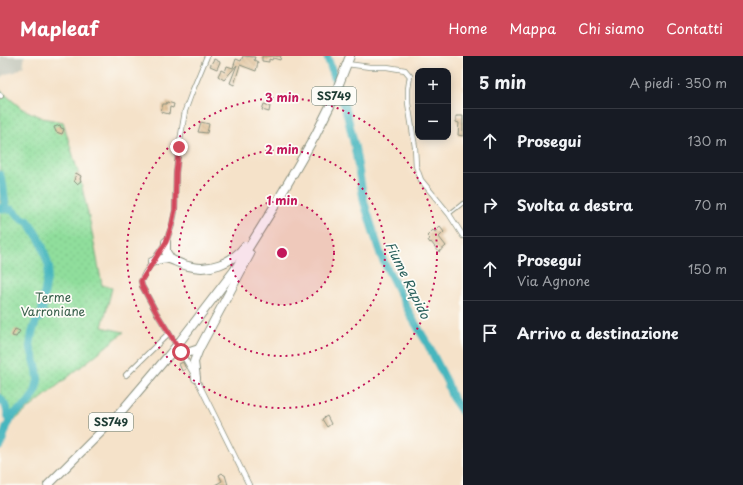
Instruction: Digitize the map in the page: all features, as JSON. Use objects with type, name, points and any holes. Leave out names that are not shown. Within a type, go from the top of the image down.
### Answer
[{"type":"highway","name":"SS749","points":[[48,485],[119,414],[170,355],[234,271],[274,207],[315,136],[348,64],[350,56]]},
{"type":"highway","points":[[152,262],[163,258],[170,258],[189,266],[203,267],[221,264],[234,258],[274,207]]},
{"type":"highway","points":[[196,378],[194,362],[199,349],[274,207]]},
{"type":"highway","points":[[166,242],[166,252],[170,258]]},
{"type":"highway","points":[[181,352],[190,352],[199,349]]},
{"type":"street","points":[[207,56],[185,112],[176,173],[175,210],[172,224],[166,242],[141,281],[142,286],[156,312],[196,378],[249,485]]},
{"type":"street","points":[[348,64],[405,70],[410,76],[408,103],[416,166],[420,180],[449,214],[463,236]]},
{"type":"street","points":[[126,375],[169,332]]},
{"type":"lane","points":[[449,214],[463,203]]},
{"type":"shaded area","points":[[0,56],[25,56],[23,67],[15,72],[5,74],[0,78]]},
{"type":"green space","name":"Terme Varroniane","points":[[0,90],[21,108],[42,118],[63,122],[80,179],[102,285],[112,288],[102,327],[124,332],[11,423],[0,393]]},
{"type":"building","points":[[243,56],[255,57],[254,60],[258,62],[256,71],[240,65],[234,85],[230,83],[237,65],[224,80],[218,76],[221,70],[225,72],[227,66],[233,68],[236,59],[241,61]]},
{"type":"building","points":[[262,56],[281,56],[280,60],[273,58],[272,60],[269,59],[269,62],[262,61]]},
{"type":"building","points":[[214,59],[220,62],[217,69],[210,66]]},
{"type":"building","points":[[167,102],[174,104],[173,108],[170,107],[169,114],[161,112],[163,104],[166,104]]},
{"type":"building","points":[[264,104],[270,106],[269,112],[262,110]]},
{"type":"building","points":[[456,116],[463,116],[463,136],[458,135],[459,123],[456,122]]},
{"type":"building","points":[[201,122],[209,124],[207,133],[198,132]]},
{"type":"building","points":[[60,125],[61,128],[64,129],[62,134],[56,132],[54,127]]},
{"type":"building","points":[[76,173],[81,176],[81,181],[77,184],[74,181]]},
{"type":"building","points":[[440,227],[444,232],[439,237],[446,246],[439,252],[431,242],[430,243],[428,240],[430,239],[427,236],[433,230],[435,232]]},
{"type":"building","points":[[15,329],[20,331],[16,337],[12,336]]},
{"type":"building","points":[[183,362],[186,369],[182,371],[179,364]]},
{"type":"building","points":[[327,416],[331,424],[327,427],[322,419]]},
{"type":"building","points":[[222,473],[225,475],[228,485],[215,485],[222,481],[219,475]]},
{"type":"waterway","name":"Fiume Rapido","points":[[327,56],[347,114],[355,148],[364,202],[381,256],[412,318],[426,341],[447,382],[452,397],[463,413]]},
{"type":"waterway","points":[[0,175],[3,185],[6,209]]},
{"type":"waterway","points":[[0,208],[12,210],[24,220],[28,221],[41,242],[49,267],[42,315],[36,321],[30,346],[37,369],[38,380],[35,393],[27,404],[14,414],[7,426],[0,447]]},
{"type":"waterway","points":[[0,398],[6,407],[9,421]]},
{"type":"route","points":[[179,147],[176,173],[175,210],[172,224],[166,242],[141,281],[142,286],[156,312],[181,352]]}]
